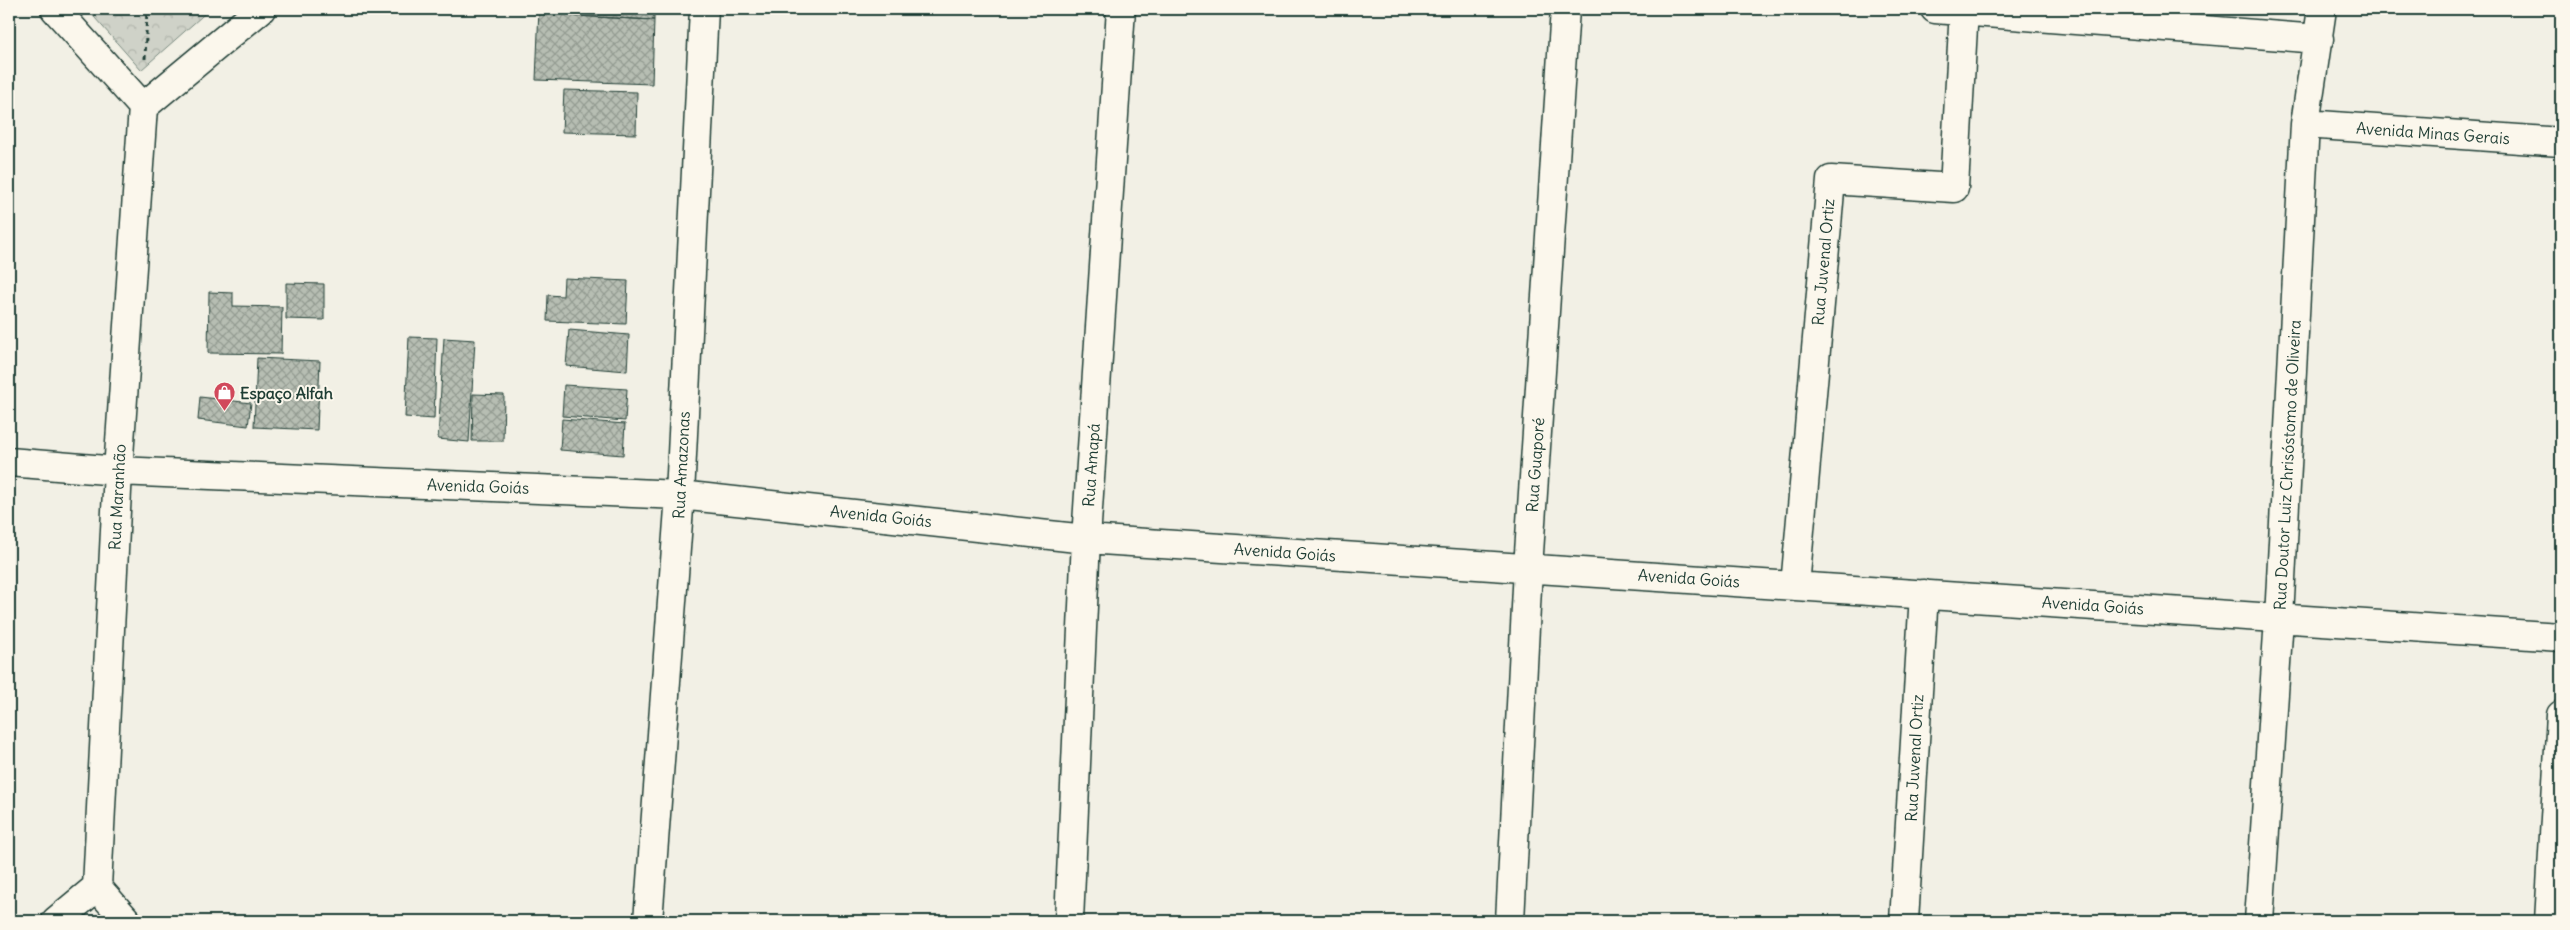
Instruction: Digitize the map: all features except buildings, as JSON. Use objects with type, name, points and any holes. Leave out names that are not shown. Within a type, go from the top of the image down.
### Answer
[{"type":"street","points":[[55,9],[143,107],[261,9]]},
{"type":"street","name":"Rua Amazonas","points":[[648,921],[680,494],[704,9]]},
{"type":"street","name":"Rua Amapá","points":[[1069,921],[1086,539],[1121,9]]},
{"type":"street","name":"Rua Guaporé","points":[[1510,921],[1528,568],[1565,9]]},
{"type":"street","points":[[1934,9],[2319,38]]},
{"type":"street","name":"Rua Doutor Luiz Chrisóstomo de Oliveira","points":[[2259,921],[2279,618],[2305,124],[2322,9]]},
{"type":"street","name":"Rua Juvenal Ortiz","points":[[1795,586],[1831,180],[1954,188],[1964,10]]},
{"type":"street","name":"Rua Maranhão","points":[[97,887],[118,471],[143,107]]},
{"type":"street","name":"Avenida Minas Gerais","points":[[2305,124],[2561,142]]},
{"type":"street","name":"Avenida Goiás","points":[[9,462],[118,471],[680,494],[1086,539],[2561,638]]},
{"type":"street","name":"Rua Juvenal Ortiz","points":[[1904,921],[1924,594]]},
{"type":"street","points":[[2549,921],[2561,715]]},
{"type":"street","points":[[56,921],[97,887],[127,921]]},
{"type":"green space","points":[[87,9],[210,9],[141,70]]},
{"type":"place","name":"Espaço Alfah","points":[[224,412]]}]
